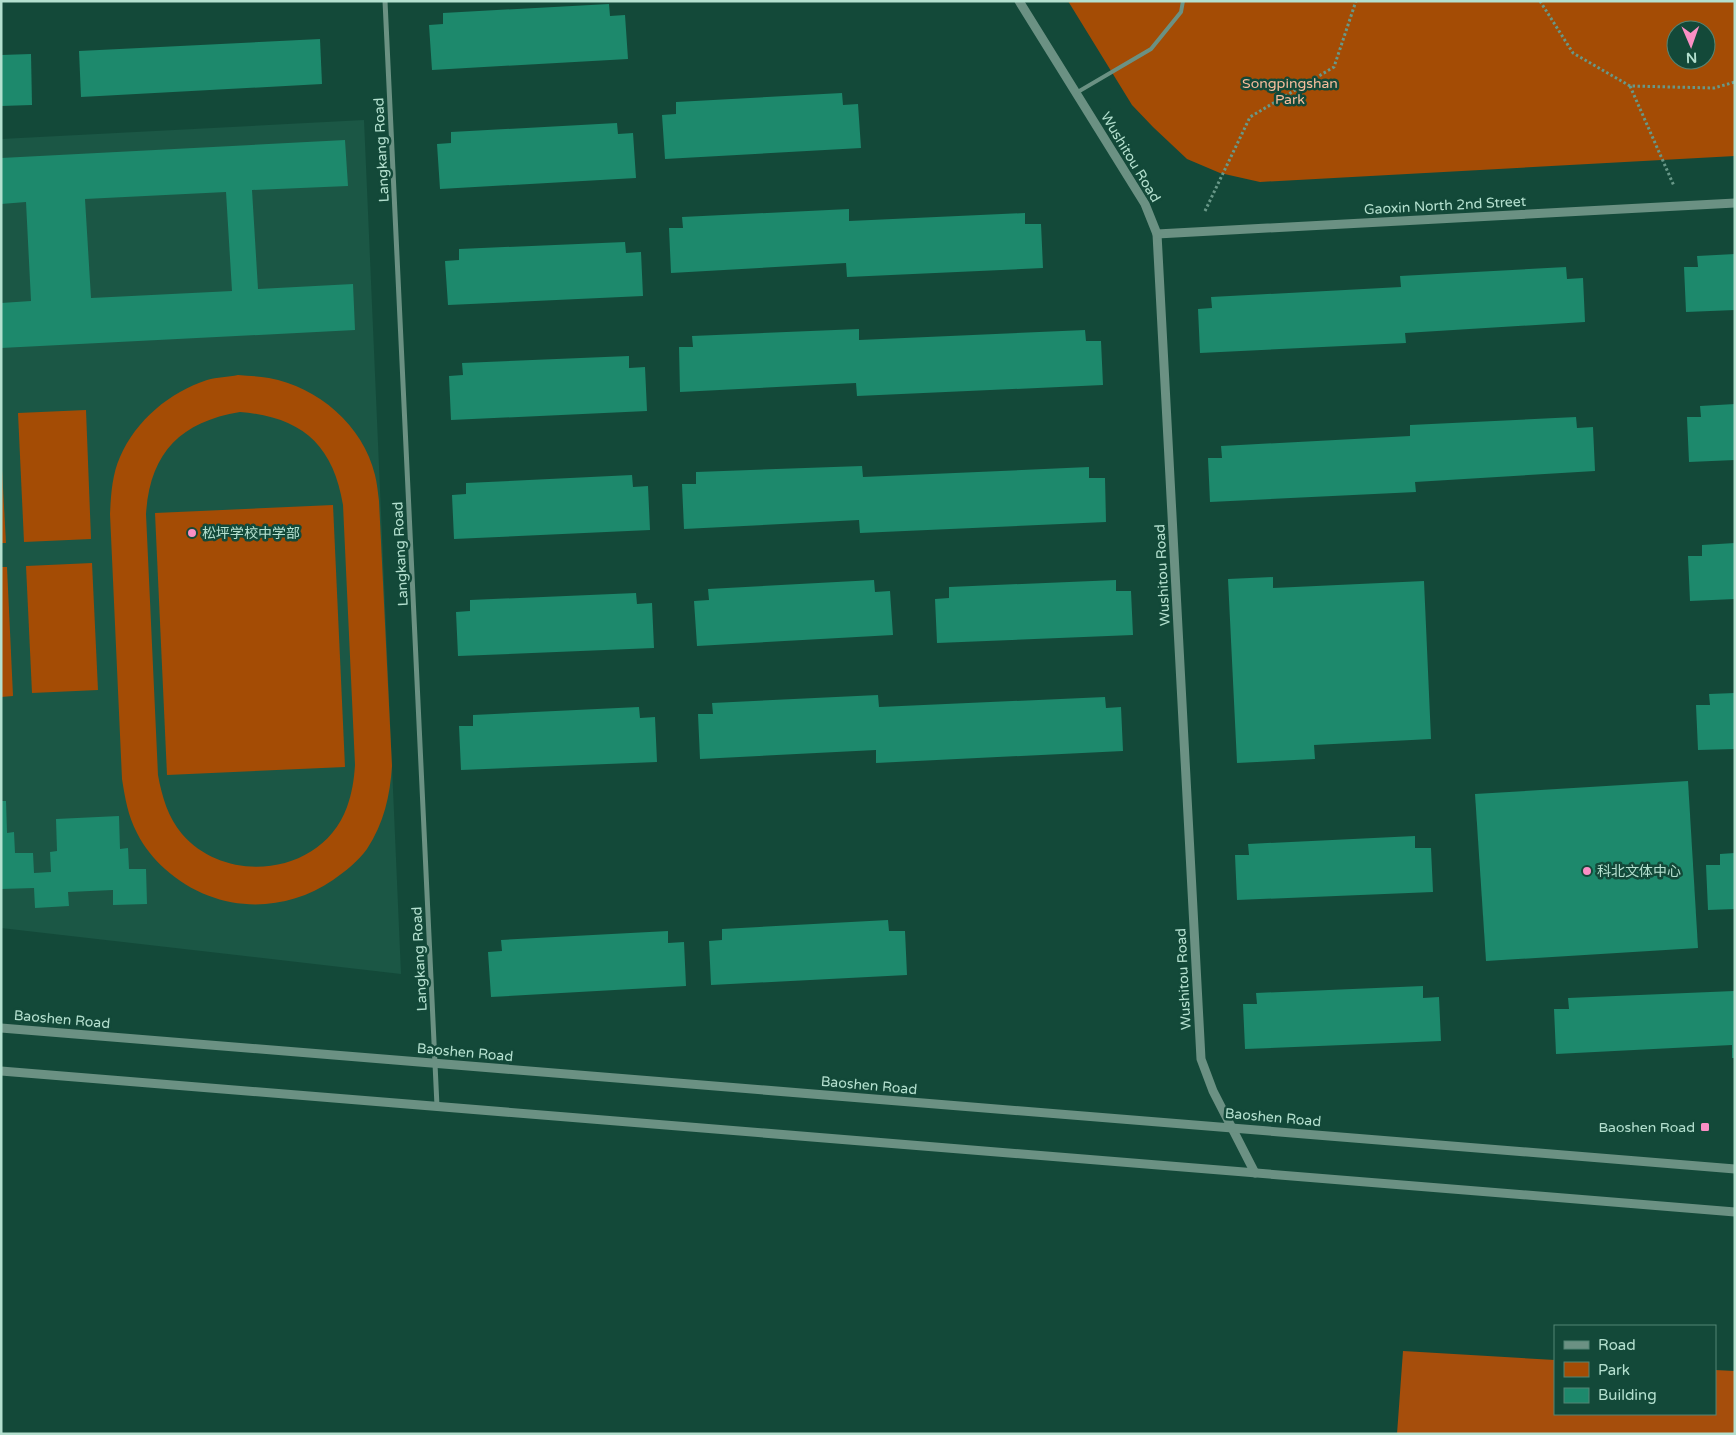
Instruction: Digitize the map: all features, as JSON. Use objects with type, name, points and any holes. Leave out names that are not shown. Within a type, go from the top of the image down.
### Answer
[{"type":"street","name":"Langkang Road","points":[[385,1],[437,1106]]},
{"type":"street","name":"Wushitou Road","points":[[1019,1],[1145,204],[1158,234],[1201,1059],[1213,1090],[1254,1173]]},
{"type":"street","name":"Gaoxin North 2nd Street","points":[[1158,234],[1735,203]]},
{"type":"street","name":"Baoshen Road","points":[[1,1028],[1735,1169]]},
{"type":"street","points":[[1,1071],[1735,1212]]},
{"type":"lane","points":[[1076,94],[1151,49],[1181,12],[1183,1]]},
{"type":"path","points":[[1195,232],[1250,117],[1334,67],[1356,1]]},
{"type":"path","points":[[1540,1],[1573,53],[1630,86],[1714,88],[1735,82]]},
{"type":"path","points":[[1630,86],[1682,206]]},
{"type":"shaded area","name":"松坪学校中学部","points":[[364,120],[401,974],[1,928],[1,139]]},
{"type":"shaded area","points":[[1403,1351],[1554,1360],[1554,1415],[1716,1415],[1716,1370],[1735,1371],[1735,1434],[1397,1434]]},
{"type":"green space","name":"Songpingshan Park","points":[[1068,1],[1735,1],[1735,156],[1260,182],[1220,173],[1187,159],[1132,105]]},
{"type":"green space","points":[[238,375],[265,377],[287,383],[321,399],[336,411],[360,440],[369,457],[376,478],[379,501],[392,766],[390,788],[385,809],[378,829],[367,849],[347,869],[313,892],[291,900],[269,904],[225,901],[204,894],[184,883],[165,869],[146,848],[134,827],[127,807],[122,779],[110,514],[111,492],[115,471],[120,457],[135,431],[167,400],[193,385],[211,379]],"holes":[[[240,412],[280,420],[297,428],[311,438],[322,450],[331,465],[338,484],[343,505],[355,765],[347,807],[335,830],[318,847],[296,859],[273,866],[248,866],[224,862],[201,851],[177,827],[169,814],[164,799],[158,775],[146,514],[154,474],[172,444],[185,433],[219,417]]]},
{"type":"green space","points":[[86,410],[91,539],[24,542],[18,413]]},
{"type":"green space","points":[[1,451],[6,543],[1,543]]},
{"type":"green space","points":[[333,505],[345,767],[167,775],[155,513]]},
{"type":"green space","points":[[92,563],[98,690],[32,693],[26,566]]},
{"type":"green space","points":[[1,567],[7,567],[13,696],[1,697]]},
{"type":"building","points":[[609,4],[610,16],[625,15],[628,59],[432,70],[429,25],[443,24],[443,13]]},
{"type":"building","points":[[320,39],[322,84],[81,97],[79,51]]},
{"type":"building","points":[[31,54],[32,105],[1,106],[1,55]]},
{"type":"building","points":[[842,93],[843,105],[858,104],[861,148],[665,159],[662,115],[676,114],[676,102]]},
{"type":"building","points":[[617,123],[618,134],[633,133],[636,178],[440,189],[437,144],[451,143],[451,132]]},
{"type":"building","points":[[345,140],[348,186],[252,190],[258,289],[353,284],[355,330],[1,348],[1,303],[31,301],[26,202],[1,204],[1,158]],"holes":[[[226,192],[232,291],[91,298],[85,199]]]},
{"type":"building","points":[[849,209],[849,221],[1025,213],[1025,224],[1041,224],[1043,268],[847,277],[846,263],[671,273],[669,228],[683,228],[682,217]]},
{"type":"building","points":[[625,242],[626,253],[641,252],[643,296],[448,305],[445,261],[459,260],[459,249]]},
{"type":"building","points":[[1735,254],[1735,310],[1686,312],[1684,267],[1698,267],[1697,256]]},
{"type":"building","points":[[1566,267],[1567,279],[1583,278],[1585,322],[1405,333],[1406,343],[1200,353],[1198,309],[1212,308],[1211,297],[1401,287],[1400,276]]},
{"type":"building","points":[[859,329],[859,340],[1085,330],[1086,341],[1101,341],[1103,385],[857,396],[856,383],[680,392],[679,347],[693,347],[692,336]]},
{"type":"building","points":[[629,356],[629,368],[645,367],[647,411],[451,420],[449,376],[463,375],[462,363]]},
{"type":"building","points":[[1735,404],[1735,460],[1689,462],[1687,417],[1701,417],[1700,406]]},
{"type":"building","points":[[1576,417],[1577,428],[1593,427],[1595,471],[1415,482],[1416,492],[1210,502],[1208,458],[1222,458],[1221,446],[1410,436],[1410,425]]},
{"type":"building","points":[[862,466],[863,477],[1089,467],[1089,478],[1105,478],[1106,522],[860,533],[859,520],[684,529],[682,484],[696,484],[696,472]]},
{"type":"building","points":[[632,475],[633,487],[648,486],[650,530],[454,539],[452,495],[466,494],[466,483]]},
{"type":"building","points":[[1735,543],[1735,599],[1690,601],[1688,556],[1702,556],[1702,545]]},
{"type":"building","points":[[1273,577],[1273,588],[1424,581],[1431,739],[1314,745],[1315,759],[1237,763],[1228,579]]},
{"type":"building","points":[[874,580],[875,592],[890,591],[893,635],[697,646],[694,601],[709,600],[708,589]]},
{"type":"building","points":[[1116,580],[1116,591],[1131,591],[1133,635],[937,643],[935,599],[949,598],[949,587]]},
{"type":"building","points":[[636,593],[637,604],[652,603],[654,648],[458,656],[456,612],[470,611],[470,600]]},
{"type":"building","points":[[1735,693],[1735,749],[1698,750],[1696,705],[1710,705],[1709,694]]},
{"type":"building","points":[[878,695],[879,707],[1105,697],[1106,708],[1121,707],[1123,751],[876,763],[876,750],[700,759],[698,714],[713,714],[712,703]]},
{"type":"building","points":[[639,707],[640,718],[655,717],[657,762],[461,770],[459,726],[473,726],[473,715]]},
{"type":"building","name":"科北文体中心","points":[[1688,781],[1698,948],[1486,961],[1475,794]]},
{"type":"building","points":[[1,801],[6,801],[7,833],[14,832],[15,853],[33,853],[34,873],[51,872],[50,852],[57,851],[56,819],[119,816],[120,849],[128,848],[129,869],[146,869],[147,904],[113,905],[113,890],[68,892],[69,906],[35,908],[34,888],[1,889]]},
{"type":"building","points":[[1415,836],[1415,848],[1431,848],[1433,892],[1237,900],[1235,855],[1249,855],[1248,844]]},
{"type":"building","points":[[1735,853],[1735,909],[1708,910],[1706,865],[1720,865],[1720,854]]},
{"type":"building","points":[[888,920],[889,931],[905,931],[907,975],[711,985],[709,941],[722,940],[722,929]]},
{"type":"building","points":[[668,931],[668,943],[684,942],[686,986],[491,997],[488,952],[502,951],[501,940]]},
{"type":"building","points":[[1423,986],[1423,998],[1439,997],[1441,1041],[1245,1049],[1243,1004],[1257,1004],[1256,993]]},
{"type":"building","points":[[1734,991],[1735,1058],[1732,1058],[1732,1045],[1556,1054],[1554,1009],[1569,1009],[1568,998]]},
{"type":"place","name":"松坪学校中学部","points":[[192,533]]},
{"type":"place","name":"科北文体中心","points":[[1587,871]]},
{"type":"place","name":"Baoshen Road","points":[[1705,1127]]}]
